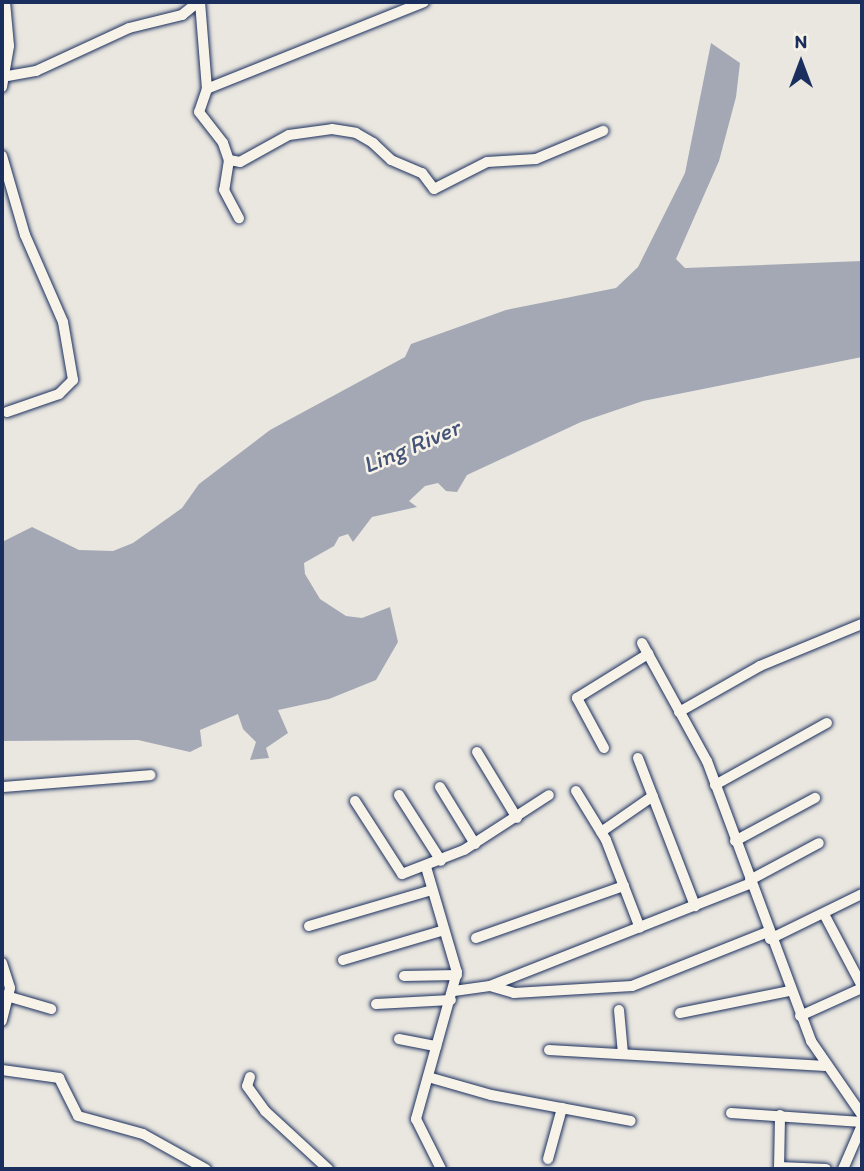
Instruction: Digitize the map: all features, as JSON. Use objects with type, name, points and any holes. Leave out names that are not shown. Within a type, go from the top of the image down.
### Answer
[{"type":"street","points":[[5,2],[9,47],[2,80],[36,71],[129,28],[182,15],[199,2]]},
{"type":"street","points":[[199,2],[207,89],[199,111],[223,143],[229,160],[224,190],[239,218]]},
{"type":"street","points":[[207,89],[424,2]]},
{"type":"street","points":[[229,160],[240,162],[289,135],[332,129],[356,133],[373,143],[391,160],[422,173],[434,189],[487,162],[536,159],[603,131]]},
{"type":"street","points":[[2,156],[25,235],[63,322],[73,380],[59,394],[7,412]]},
{"type":"street","points":[[679,712],[752,670],[862,624]]},
{"type":"street","points":[[642,643],[715,785],[800,1016],[826,1066],[862,1115]]},
{"type":"street","points":[[604,748],[577,698],[648,654]]},
{"type":"street","points":[[715,785],[827,723]]},
{"type":"street","points":[[477,752],[517,818]]},
{"type":"street","points":[[638,758],[695,906]]},
{"type":"street","points":[[2,787],[151,775]]},
{"type":"street","points":[[440,787],[475,844]]},
{"type":"street","points":[[576,791],[601,832],[640,928]]},
{"type":"street","points":[[399,795],[441,861]]},
{"type":"street","points":[[355,801],[402,874],[441,861],[475,844],[549,795]]},
{"type":"street","points":[[601,832],[653,796]]},
{"type":"street","points":[[735,841],[815,798]]},
{"type":"street","points":[[376,1004],[453,996],[490,986],[695,906],[750,881],[818,843]]},
{"type":"street","points":[[426,867],[457,975],[416,1126],[441,1169]]},
{"type":"street","points":[[476,938],[624,886]]},
{"type":"street","points":[[309,926],[432,890]]},
{"type":"street","points":[[490,986],[514,993],[632,986],[769,936],[824,914],[862,894]]},
{"type":"street","points":[[800,1016],[862,987],[824,914]]},
{"type":"street","points":[[343,960],[444,930]]},
{"type":"street","points":[[2,963],[10,998],[2,1021]]},
{"type":"street","points":[[404,976],[457,975]]},
{"type":"street","points":[[680,1013],[789,991]]},
{"type":"street","points":[[10,998],[51,1009]]},
{"type":"street","points":[[619,1010],[623,1054]]},
{"type":"street","points":[[399,1039],[436,1046]]},
{"type":"street","points":[[549,1050],[826,1066]]},
{"type":"street","points":[[2,1068],[59,1078],[78,1116],[143,1133],[206,1169]]},
{"type":"street","points":[[250,1077],[247,1086],[265,1111],[328,1169]]},
{"type":"street","points":[[428,1077],[631,1121]]},
{"type":"street","points":[[548,1159],[562,1108]]},
{"type":"street","points":[[731,1113],[780,1115],[862,1124],[843,1169]]},
{"type":"street","points":[[780,1115],[779,1168],[826,1169]]},
{"type":"water","name":"Ling River","points":[[711,43],[740,63],[736,97],[719,161],[676,259],[685,268],[862,261],[862,357],[643,401],[581,422],[467,475],[457,492],[446,491],[438,483],[425,486],[409,501],[417,507],[372,517],[353,542],[348,534],[339,537],[334,546],[304,563],[305,574],[320,599],[346,616],[362,618],[390,607],[398,642],[376,680],[329,699],[278,710],[288,733],[266,748],[269,758],[250,760],[256,742],[243,729],[238,714],[200,730],[202,746],[190,752],[138,740],[2,741],[2,542],[32,527],[79,550],[113,551],[133,543],[182,508],[199,484],[270,430],[405,357],[411,344],[506,310],[616,288],[638,267],[685,173]]}]
